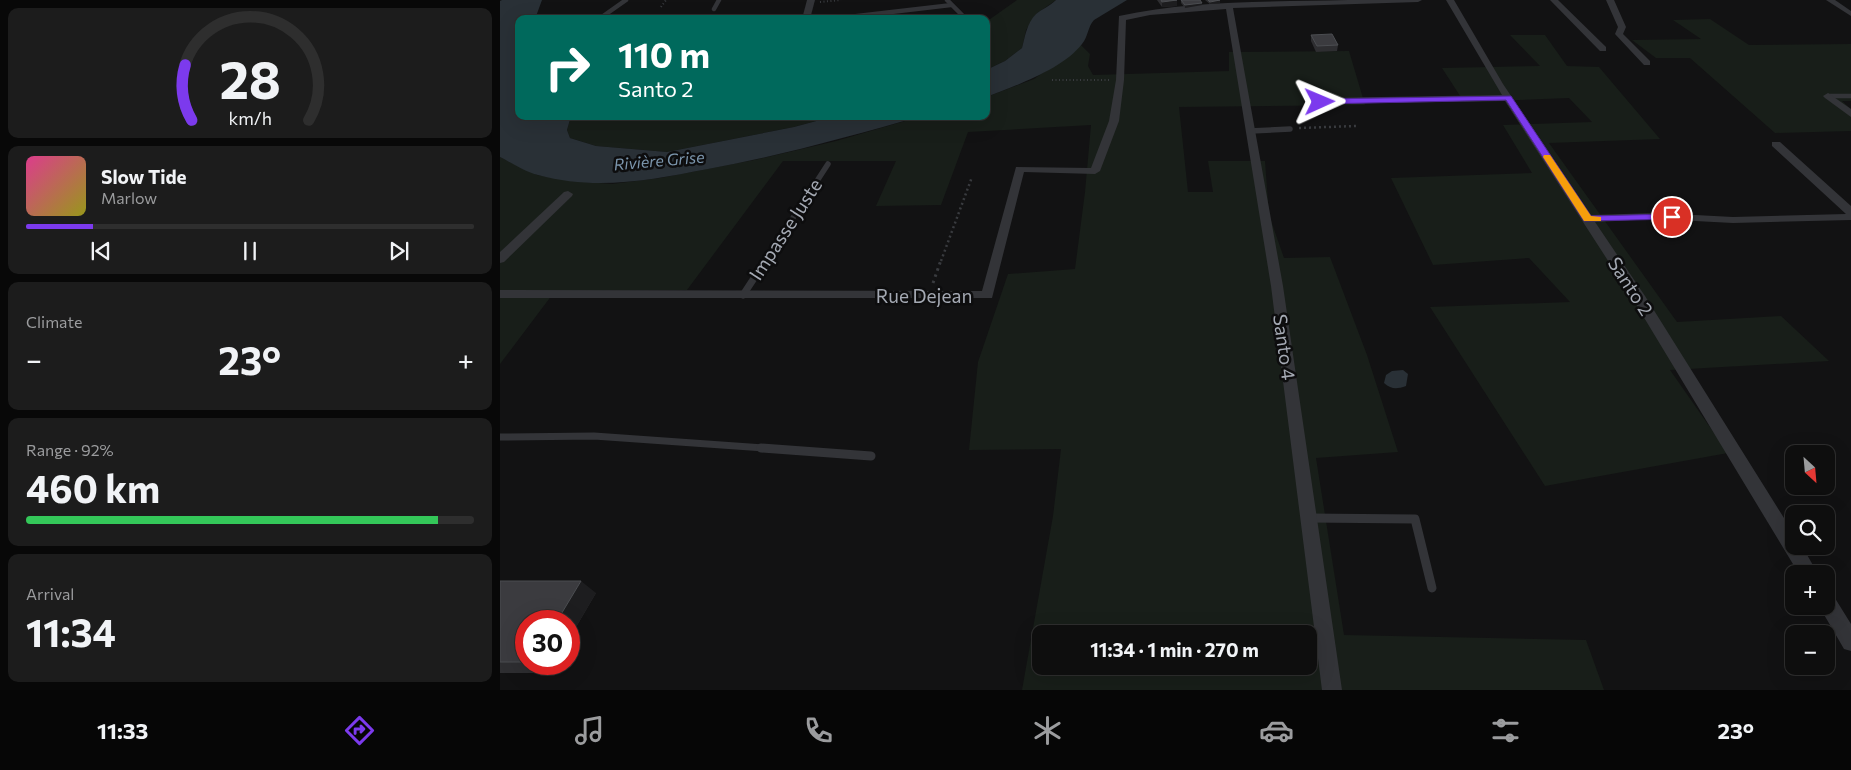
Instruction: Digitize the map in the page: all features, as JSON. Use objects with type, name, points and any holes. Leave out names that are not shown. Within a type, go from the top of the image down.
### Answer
[{"type":"street","points":[[1229,6],[1418,0]]},
{"type":"street","name":"Santo 2","points":[[1450,0],[1508,98],[1640,299],[1803,565]]},
{"type":"street","points":[[1554,0],[1603,48]]},
{"type":"street","points":[[1610,0],[1622,27],[1619,34],[1647,63]]},
{"type":"street","points":[[1830,0],[1851,14]]},
{"type":"street","points":[[807,15],[810,2]]},
{"type":"street","points":[[859,15],[949,3]]},
{"type":"street","name":"Rue Dejean","points":[[500,294],[987,295],[1020,169],[1095,170],[1114,121],[1120,80],[1122,18],[1150,13],[1229,6]]},
{"type":"street","name":"Santo 4","points":[[1229,6],[1277,286],[1332,690]]},
{"type":"street","points":[[1828,96],[1851,114]]},
{"type":"street","points":[[1320,102],[1508,98]]},
{"type":"street","points":[[1776,144],[1851,212]]},
{"type":"street","points":[[500,259],[568,194]]},
{"type":"street","points":[[1588,219],[1658,216],[1733,220],[1851,217]]},
{"type":"street","points":[[1835,615],[1851,642]]},
{"type":"lane","points":[[605,15],[626,0]]},
{"type":"lane","points":[[714,9],[719,0]]},
{"type":"lane","points":[[949,3],[962,15]]},
{"type":"lane","points":[[1828,96],[1851,96]]},
{"type":"lane","points":[[1250,131],[1290,129]]},
{"type":"lane","name":"Impasse Juste","points":[[743,295],[828,164]]},
{"type":"lane","points":[[500,436],[594,436],[871,456]]},
{"type":"lane","points":[[1309,518],[1415,519],[1432,588]]},
{"type":"path","points":[[661,7],[666,0]]},
{"type":"path","points":[[810,2],[842,0]]},
{"type":"path","points":[[1052,80],[1120,80]]},
{"type":"path","points":[[1290,129],[1356,126]]},
{"type":"path","points":[[928,295],[972,177]]},
{"type":"shaded area","points":[[1017,0],[1056,0],[1036,14],[1026,30],[1022,48],[1005,61],[990,68],[990,19]]},
{"type":"shaded area","points":[[1710,19],[1749,45],[1851,44],[1851,101],[1842,101],[1851,109],[1851,131],[1775,133],[1690,58],[1656,58],[1632,40],[1701,39],[1673,20]]},
{"type":"shaded area","points":[[1510,35],[1545,35],[1567,66],[1599,67],[1660,139],[1549,143],[1677,322],[1781,316],[1829,361],[1670,370],[1728,453],[1545,486],[1430,307],[1570,302],[1529,258],[1433,265],[1391,178],[1532,173],[1503,125],[1592,122],[1569,98],[1464,102],[1442,68],[1540,66]]},
{"type":"shaded area","points":[[1081,45],[1090,54],[1088,66],[1093,75],[1229,71],[1229,52],[1349,51],[1365,105],[1179,107],[1188,192],[1213,192],[1208,161],[1265,161],[1269,215],[1284,258],[1330,257],[1367,355],[1398,452],[1316,458],[1344,635],[1586,640],[1604,690],[1022,690],[1032,634],[1032,675],[1317,675],[1317,625],[1034,625],[1053,516],[1061,449],[969,450],[978,362],[1008,274],[1075,269],[1091,125],[968,132],[941,205],[876,206],[896,161],[783,161],[687,290],[555,291],[500,364],[500,157],[537,175],[572,181],[612,184],[660,178],[754,160],[836,141],[908,120],[990,120],[990,96],[1034,79]]},
{"type":"shaded area","points":[[570,120],[820,120],[794,127],[667,152],[596,146],[570,138],[567,130]]},
{"type":"water","name":"Rivière Grise","points":[[542,0],[536,15],[515,15],[515,120],[570,120],[567,130],[570,138],[596,146],[667,152],[794,127],[820,120],[907,120],[789,152],[665,177],[602,183],[560,180],[533,174],[500,157],[500,1]]},
{"type":"water","points":[[1056,0],[1127,0],[1094,20],[1082,44],[1063,61],[1038,76],[990,96],[990,68],[1005,61],[1022,48],[1030,21],[1038,12]]},
{"type":"water","points":[[1403,370],[1408,374],[1406,386],[1395,388],[1384,383],[1386,375],[1392,371]]},
{"type":"building","points":[[1161,0],[1177,0],[1162,2]]},
{"type":"building","points":[[1181,0],[1200,0],[1202,3],[1185,5]]},
{"type":"building","points":[[1332,34],[1338,45],[1317,46],[1311,35]]},
{"type":"building","points":[[500,581],[581,581],[564,610],[515,610],[515,662],[500,662]]},
{"type":"slow traffic","points":[[1547,157],[1588,219],[1598,219]]},
{"type":"route","points":[[1320,102],[1508,98],[1588,219],[1672,217]]}]
